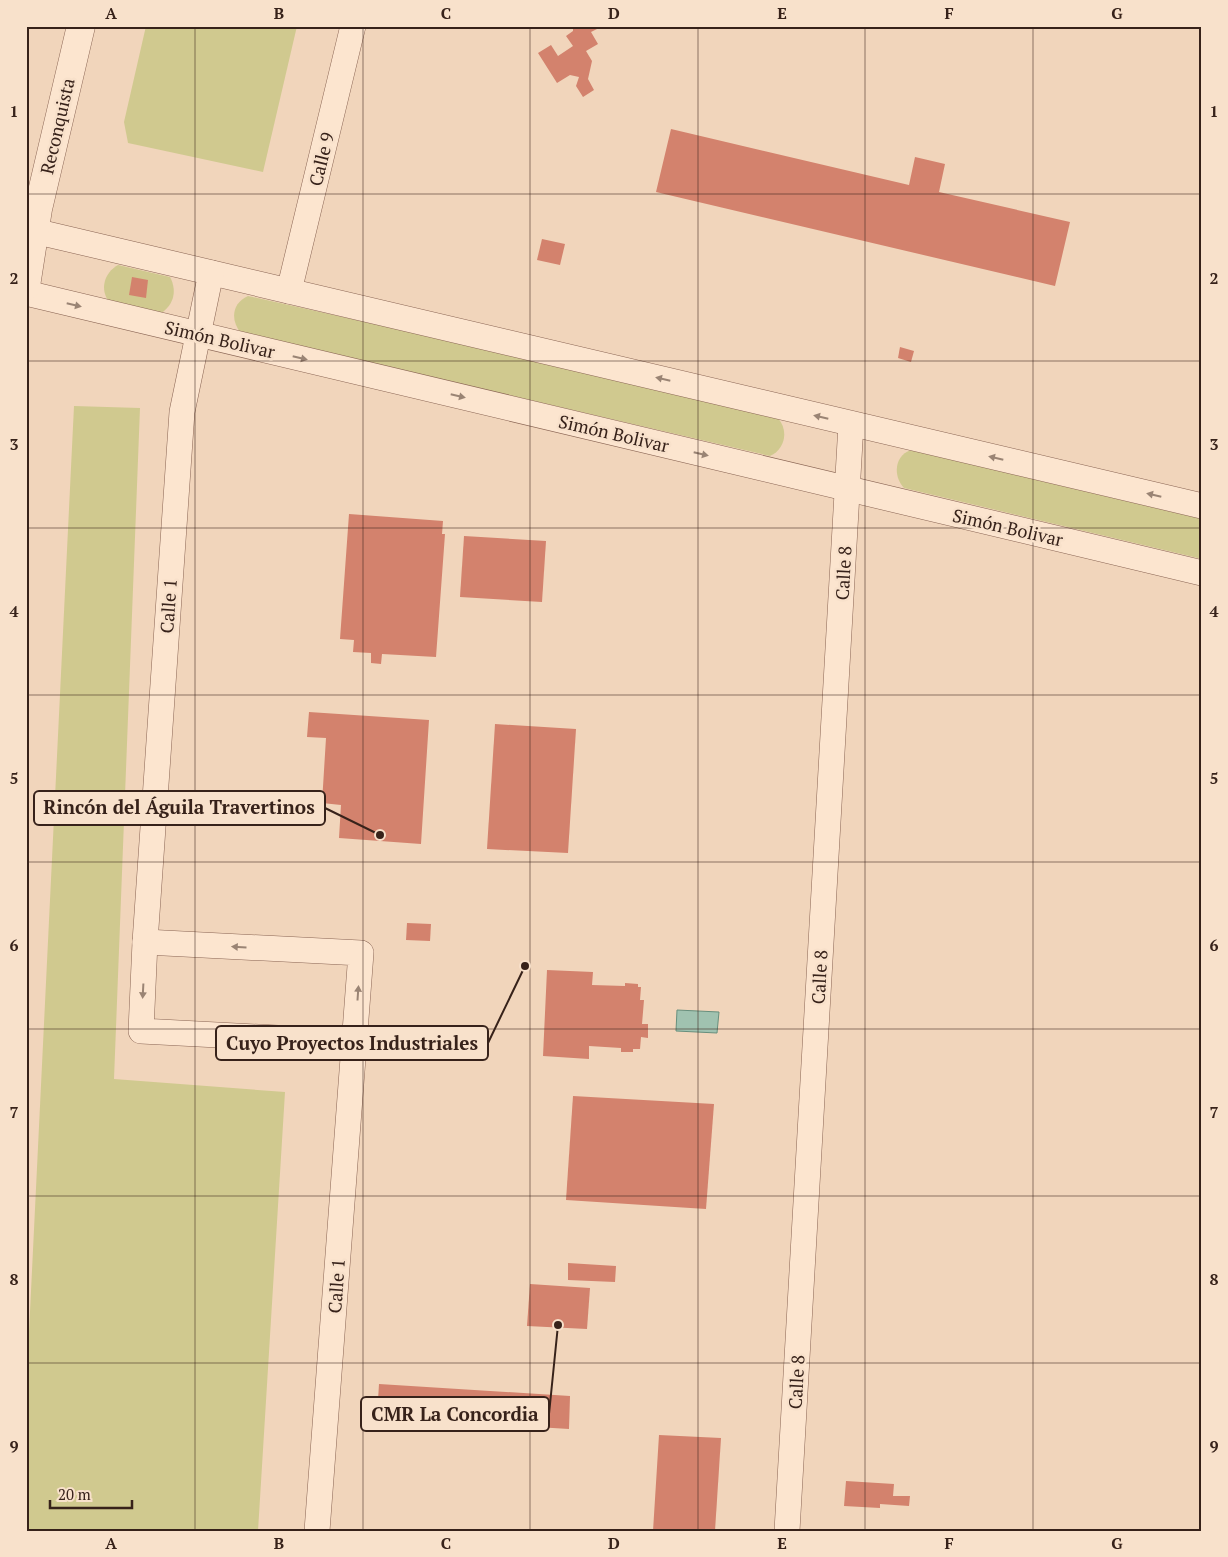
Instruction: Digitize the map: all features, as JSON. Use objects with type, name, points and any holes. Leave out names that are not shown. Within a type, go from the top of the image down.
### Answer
[{"type":"street","name":"Reconquista","points":[[26,286],[34,231],[49,156],[81,26]]},
{"type":"street","name":"Calle 9","points":[[289,291],[353,26]]},
{"type":"street","points":[[34,231],[1202,506]]},
{"type":"street","name":"Calle 1","points":[[211,273],[182,412],[145,942],[141,1031],[355,1042]]},
{"type":"street","name":"Simón Bolivar","points":[[26,293],[1202,573]]},
{"type":"street","name":"Calle 8","points":[[787,1531],[852,424]]},
{"type":"street","name":"Calle 1","points":[[145,942],[361,953],[318,1531]]},
{"type":"shaded area","points":[[146,26],[297,26],[263,172],[128,143],[124,122]]},
{"type":"shaded area","points":[[118,265],[170,277],[174,294],[167,308],[158,315],[110,303],[104,287],[106,277]]},
{"type":"shaded area","points":[[248,296],[778,418],[784,428],[784,439],[779,449],[770,456],[241,333],[235,323],[234,312],[239,303]]},
{"type":"shaded area","points":[[74,406],[140,408],[114,1079],[285,1092],[258,1531],[26,1531],[26,1394]]},
{"type":"shaded area","points":[[911,450],[1202,519],[1202,559],[904,488],[898,478],[898,461],[905,453]]},
{"type":"shaded area","points":[[677,1010],[719,1012],[717,1033],[676,1031]]},
{"type":"building","points":[[573,26],[603,26],[591,32],[598,44],[586,51],[592,61],[588,79],[594,90],[583,97],[576,86],[579,77],[570,75],[557,83],[538,53],[551,45],[558,56],[573,46],[566,36],[573,31]]},
{"type":"building","points":[[671,129],[909,185],[915,157],[945,164],[939,192],[1070,222],[1055,286],[656,192]]},
{"type":"building","points":[[542,239],[565,244],[560,265],[537,260]]},
{"type":"building","points":[[132,277],[148,280],[146,298],[129,295]]},
{"type":"building","points":[[900,347],[914,351],[911,362],[898,358]]},
{"type":"building","points":[[349,514],[443,521],[442,534],[445,534],[436,657],[382,654],[381,664],[371,663],[371,653],[353,652],[354,640],[340,639]]},
{"type":"building","points":[[464,536],[546,541],[542,602],[460,597]]},
{"type":"building","points":[[309,712],[429,720],[421,844],[339,838],[341,805],[322,803],[326,738],[307,737]]},
{"type":"building","points":[[495,724],[576,729],[568,853],[487,849]]},
{"type":"building","points":[[407,923],[431,924],[430,941],[406,940]]},
{"type":"building","points":[[547,970],[593,972],[592,985],[625,986],[625,983],[638,984],[638,987],[641,987],[640,1000],[644,1000],[642,1024],[648,1024],[648,1038],[641,1037],[640,1049],[633,1049],[633,1052],[621,1052],[621,1048],[589,1046],[589,1059],[543,1056]]},
{"type":"building","points":[[573,1096],[714,1104],[706,1209],[566,1200]]},
{"type":"building","points":[[568,1263],[616,1266],[615,1282],[568,1280]]},
{"type":"building","points":[[530,1284],[590,1288],[587,1329],[527,1326]]},
{"type":"building","points":[[379,1384],[570,1396],[569,1429],[377,1417]]},
{"type":"building","points":[[659,1435],[721,1438],[715,1531],[653,1531]]},
{"type":"building","points":[[846,1481],[894,1484],[893,1496],[910,1496],[909,1506],[880,1504],[880,1508],[844,1506]]},
{"type":"place","name":"Rincón del Águila Travertinos","points":[[380,835]]},
{"type":"place","name":"Cuyo Proyectos Industriales","points":[[525,966]]},
{"type":"place","name":"CMR La Concordia","points":[[558,1325]]}]
